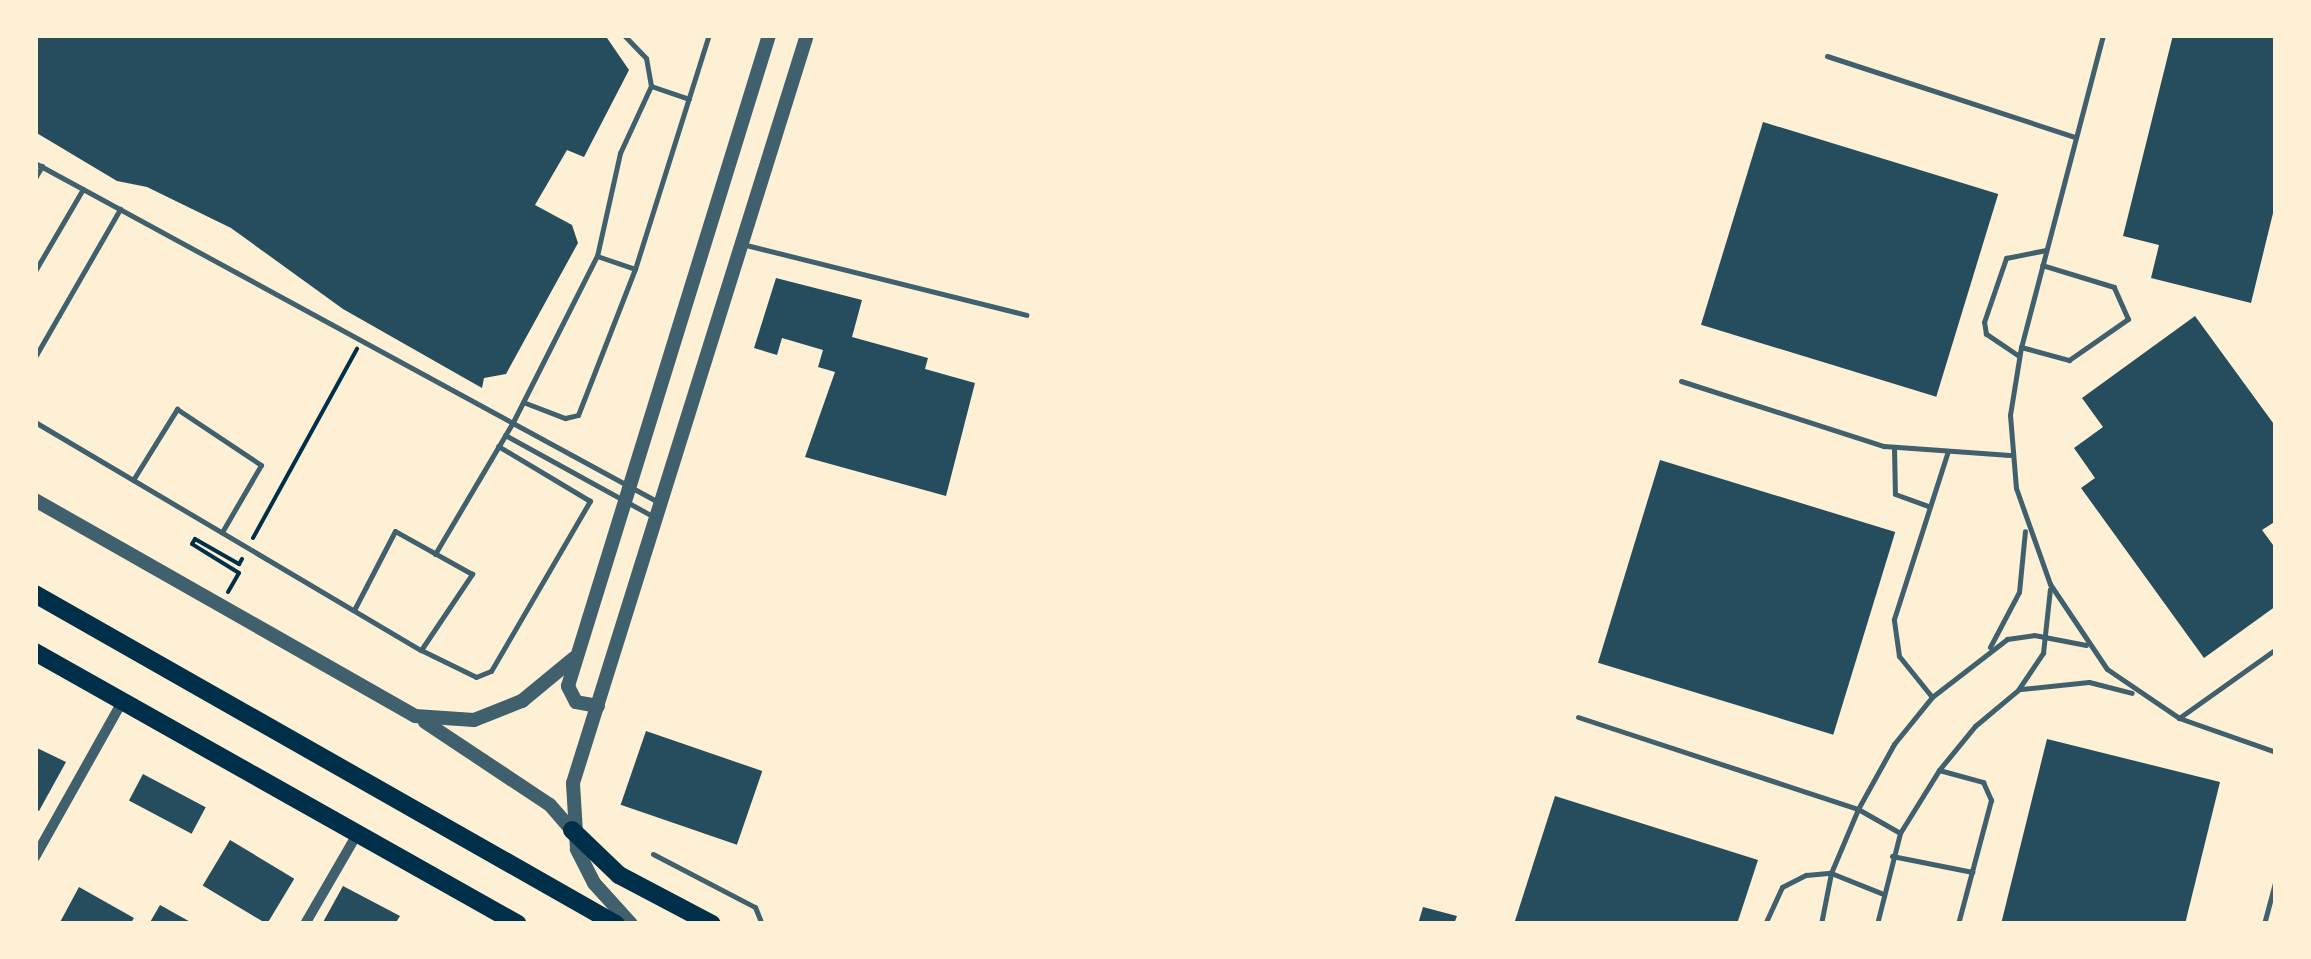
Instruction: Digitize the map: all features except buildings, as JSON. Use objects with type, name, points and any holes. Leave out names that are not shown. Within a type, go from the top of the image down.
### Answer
[{"type":"main road","points":[[35,594],[616,924]]},
{"type":"main road","points":[[35,652],[518,924]]},
{"type":"main road","points":[[572,830],[619,874],[712,924]]},
{"type":"street","points":[[598,706],[570,696],[578,654],[770,35]]},
{"type":"street","points":[[572,830],[572,783],[807,35]]},
{"type":"street","points":[[35,500],[416,716],[550,805],[572,830],[594,883],[632,924]]},
{"type":"street","points":[[416,716],[442,722],[496,712],[522,701],[578,654]]},
{"type":"street","points":[[35,857],[122,702]]},
{"type":"street","points":[[305,924],[356,836]]},
{"type":"lane","points":[[435,554],[514,422],[598,256],[620,153],[651,86],[646,58],[624,35]]},
{"type":"lane","points":[[523,402],[565,418],[578,415],[634,269],[709,35]]},
{"type":"lane","points":[[2103,35],[2021,347],[2010,455],[2026,528],[2050,584],[2089,646],[2138,695]]},
{"type":"lane","points":[[1827,56],[2075,137]]},
{"type":"lane","points":[[651,86],[689,98]]},
{"type":"lane","points":[[35,178],[38,164],[514,422],[628,498],[660,511]]},
{"type":"lane","points":[[35,271],[84,189]]},
{"type":"lane","points":[[35,357],[120,209]]},
{"type":"lane","points":[[743,244],[1026,315]]},
{"type":"lane","points":[[2020,356],[1986,334],[1984,322],[2006,258],[2046,250]]},
{"type":"lane","points":[[598,256],[634,269]]},
{"type":"lane","points":[[2021,347],[2069,360],[2128,320],[2114,287],[2042,265]]},
{"type":"lane","points":[[1681,381],[1894,448],[2010,455]]},
{"type":"lane","points":[[133,480],[177,410],[261,465],[222,532]]},
{"type":"lane","points":[[35,422],[422,650],[476,677],[491,671],[590,500],[498,446]]},
{"type":"lane","points":[[505,435],[660,511]]},
{"type":"lane","points":[[1894,448],[1896,494],[1930,506]]},
{"type":"lane","points":[[1932,697],[1908,672],[1893,631],[1948,450]]},
{"type":"lane","points":[[1989,648],[2019,592],[2026,528]]},
{"type":"lane","points":[[354,610],[395,531],[472,574],[422,650]]},
{"type":"lane","points":[[1877,924],[1881,893],[1900,833],[1939,770],[1975,726],[2018,690],[2050,636],[2050,584]]},
{"type":"lane","points":[[1820,924],[1831,873],[1858,809],[1894,744],[1932,697],[1989,648],[2022,635],[2050,636],[2089,646]]},
{"type":"lane","points":[[2179,718],[2276,649]]},
{"type":"lane","points":[[2018,690],[2090,682],[2138,695],[2179,718],[2276,752]]},
{"type":"lane","points":[[1578,717],[1858,809],[1900,833]]},
{"type":"lane","points":[[1939,770],[1970,776],[1989,789],[1990,810],[1958,924]]},
{"type":"lane","points":[[653,854],[755,907],[762,924]]},
{"type":"lane","points":[[1892,856],[1972,872]]},
{"type":"lane","points":[[1765,924],[1782,887],[1831,873],[1881,893]]},
{"type":"lane","points":[[2264,924],[2276,880]]},
{"type":"path","points":[[248,547],[361,342]]},
{"type":"path","points":[[221,605],[239,574],[192,544],[196,538],[240,564]]}]
